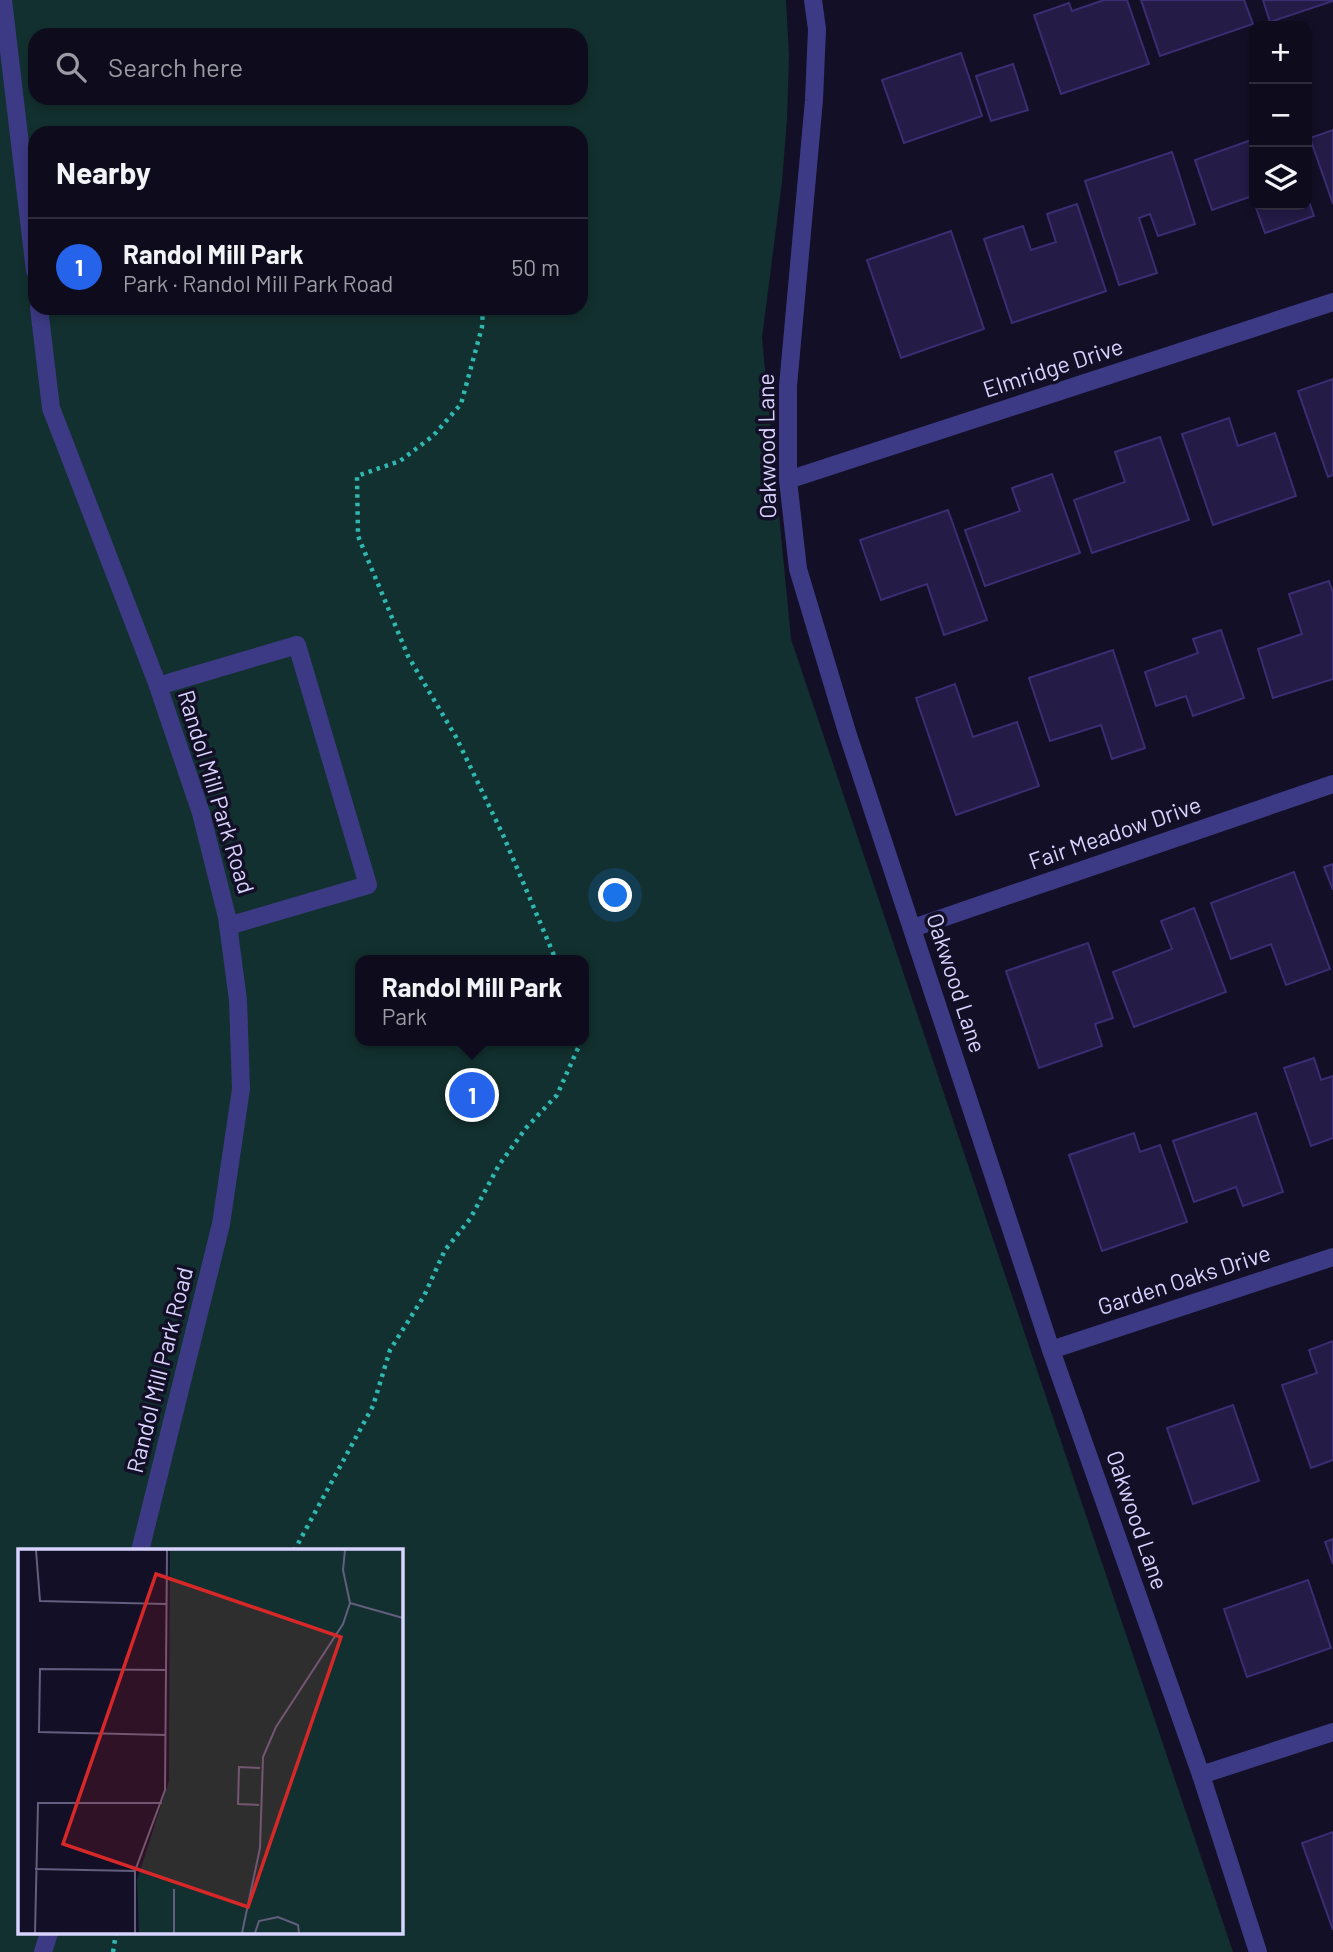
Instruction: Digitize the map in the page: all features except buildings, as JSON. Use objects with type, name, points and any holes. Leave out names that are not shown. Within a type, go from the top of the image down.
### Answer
[{"type":"street","points":[[3,0],[28,212]]},
{"type":"street","name":"Oakwood Lane","points":[[813,0],[817,29],[814,100],[788,386],[788,480],[798,569],[847,732],[1051,1350],[1201,1775],[1258,1952]]},
{"type":"street","name":"Elmridge Drive","points":[[788,480],[1333,302]]},
{"type":"street","name":"Randol Mill Park Road","points":[[40,315],[51,408],[158,686],[201,813],[228,926],[237,1000],[241,1089],[221,1224],[140,1549]]},
{"type":"street","points":[[158,686],[297,645],[368,885],[228,926]]},
{"type":"street","name":"Fair Meadow Drive","points":[[913,928],[1333,784]]},
{"type":"street","name":"Garden Oaks Drive","points":[[1051,1350],[1333,1257]]},
{"type":"street","points":[[1201,1775],[1333,1732]]},
{"type":"street","points":[[43,1952],[49,1934]]},
{"type":"path","points":[[483,315],[461,404],[433,436],[400,461],[357,476],[358,536],[408,656],[456,737],[503,835],[554,955]]},
{"type":"path","points":[[295,1549],[373,1406],[390,1350],[425,1296],[445,1250],[470,1219],[506,1156],[526,1128],[556,1095],[579,1046]]},
{"type":"path","points":[[113,1952],[116,1934]]},
{"type":"green space","points":[[0,0],[786,0],[789,56],[787,119],[782,182],[762,338],[791,639],[1233,1952],[0,1952]]},
{"type":"place","name":"Randol Mill Park","points":[[472,1095]]}]
